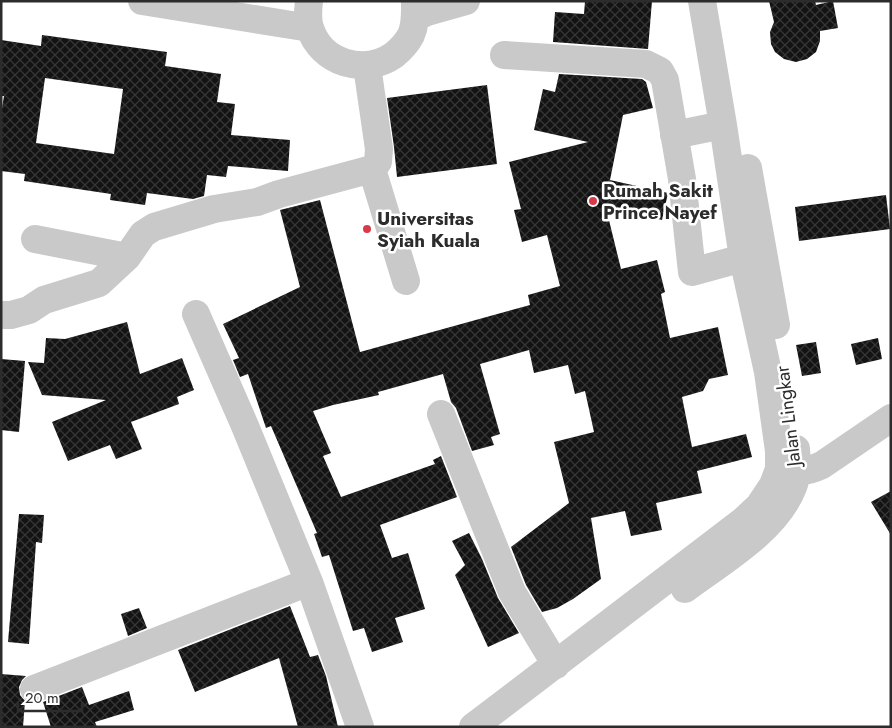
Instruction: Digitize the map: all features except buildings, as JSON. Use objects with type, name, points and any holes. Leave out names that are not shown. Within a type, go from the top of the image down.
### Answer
[{"type":"street","points":[[142,1],[309,14],[318,44],[331,57],[348,65],[367,66],[385,62],[400,50],[411,35],[415,9],[427,12],[466,1]]},
{"type":"street","points":[[504,55],[646,64],[660,71],[665,80],[682,179],[692,272],[753,256],[723,125],[702,1]]},
{"type":"street","name":"Jalan Lingkar","points":[[502,727],[758,534],[775,515],[793,486],[788,471],[794,427],[753,256],[718,1]]},
{"type":"street","points":[[1,315],[11,315],[28,310],[44,300],[99,283],[127,257],[143,234],[154,227],[214,209],[257,202],[279,194],[372,169],[378,162],[379,149],[367,66]]},
{"type":"street","points":[[674,135],[723,125]]},
{"type":"street","points":[[372,169],[406,281]]},
{"type":"street","points":[[35,239],[127,257]]},
{"type":"street","points":[[196,314],[246,426],[309,582],[360,727]]},
{"type":"street","points":[[442,414],[512,592],[556,665]]},
{"type":"street","points":[[473,727],[743,521],[759,506],[773,485],[788,471],[811,470],[822,465],[890,419]]},
{"type":"street","points":[[34,689],[309,582]]},
{"type":"place","name":"Rumah Sakit Prince Nayef","points":[[593,201]]},
{"type":"place","name":"Universitas Syiah Kuala","points":[[367,229]]}]
